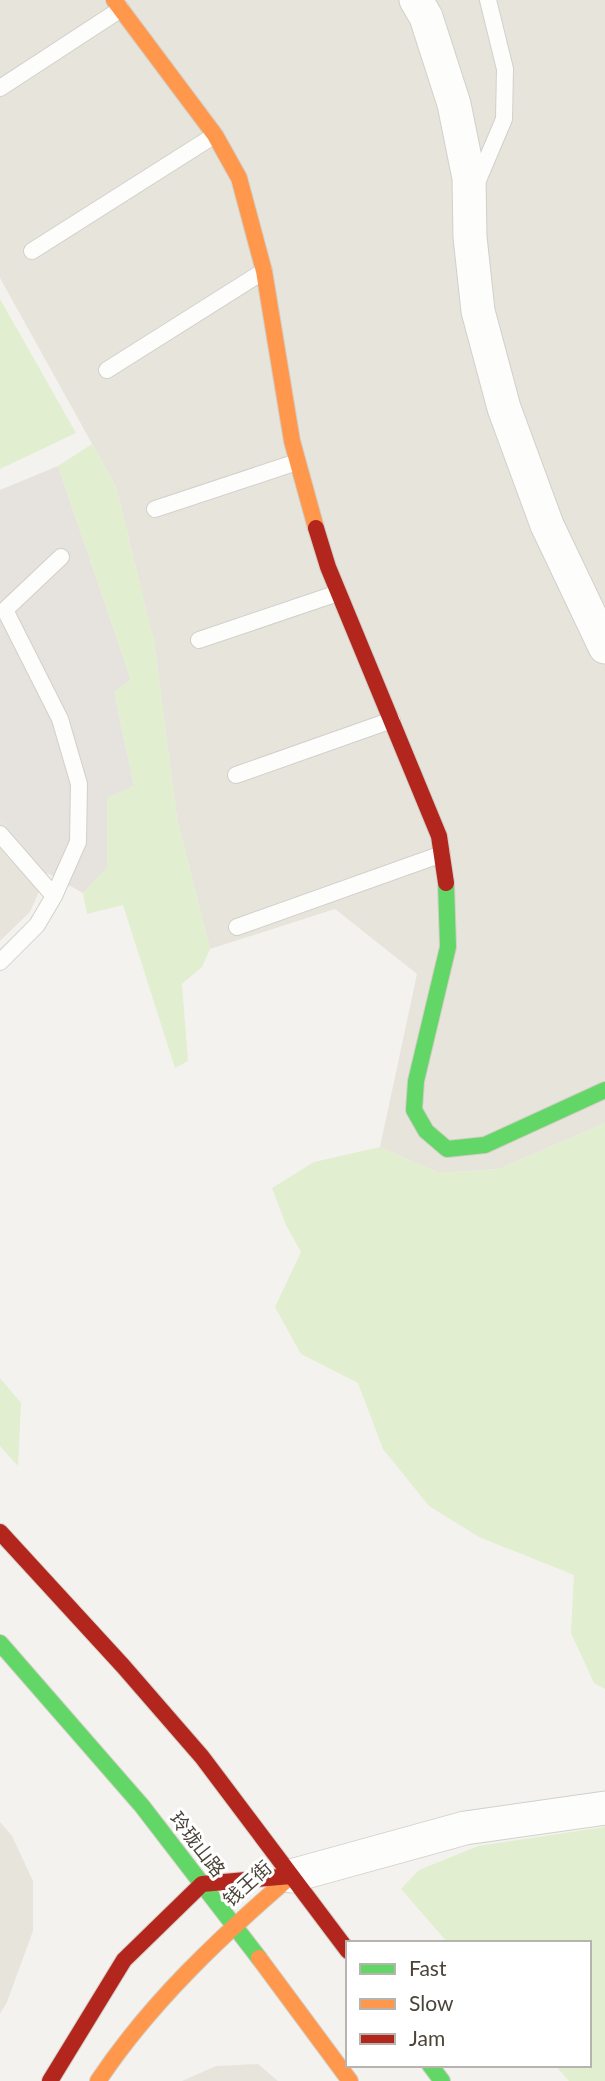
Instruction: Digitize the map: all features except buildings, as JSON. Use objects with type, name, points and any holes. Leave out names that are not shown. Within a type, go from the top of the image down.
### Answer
[{"type":"main road","points":[[118,4],[215,135],[239,178],[264,271],[304,495],[338,593],[439,836],[448,897],[448,947],[416,1081],[414,1110],[426,1131],[447,1149],[485,1144],[605,1090]]},
{"type":"main road","points":[[0,1532],[202,1757],[346,1948]]},
{"type":"main road","name":"玲珑山路","points":[[0,1643],[142,1806],[350,2081]]},
{"type":"main road","name":"钱王街","points":[[50,2081],[124,1960],[202,1884],[291,1875]]},
{"type":"main road","name":"钱王街","points":[[98,2081],[170,1989],[233,1924],[291,1875]]},
{"type":"street","points":[[416,0],[426,18],[454,104],[469,178],[470,237],[478,311],[504,408],[547,524],[605,647]]},
{"type":"street","points":[[291,1875],[465,1828],[605,1808]]},
{"type":"lane","points":[[470,200],[504,119],[505,69],[488,0]]},
{"type":"lane","points":[[0,88],[118,4]]},
{"type":"lane","points":[[32,251],[215,135]]},
{"type":"lane","points":[[107,370],[264,271]]},
{"type":"lane","points":[[155,509],[297,462]]},
{"type":"lane","points":[[0,962],[37,926],[54,896],[78,842],[79,784],[60,719],[5,610],[61,557]]},
{"type":"lane","points":[[199,640],[338,593]]},
{"type":"lane","points":[[236,775],[392,720]]},
{"type":"lane","points":[[0,834],[54,896]]},
{"type":"lane","points":[[237,927],[442,854]]},
{"type":"shaded area","points":[[0,0],[605,0],[605,1123],[499,1169],[439,1173],[380,1147],[417,974],[335,909],[210,949],[177,819],[154,642],[116,487],[0,278]]},
{"type":"shaded area","points":[[58,466],[131,680],[114,692],[134,786],[107,798],[107,868],[83,893],[47,873],[0,818],[0,490]]},
{"type":"shaded area","points":[[0,818],[47,873],[30,912],[0,941]]},
{"type":"shaded area","points":[[0,1822],[12,1836],[33,1881],[33,1931],[0,2014]]},
{"type":"shaded area","points":[[258,2064],[278,2081],[182,2081],[216,2066]]},
{"type":"green space","points":[[0,299],[76,433],[0,469]]},
{"type":"green space","points":[[92,444],[116,487],[154,642],[177,819],[210,949],[202,967],[182,984],[188,1061],[175,1068],[123,905],[87,914],[83,893],[107,867],[107,798],[134,786],[114,692],[131,680],[58,466]]},
{"type":"green space","points":[[605,1123],[605,1689],[594,1683],[571,1633],[574,1575],[479,1537],[429,1506],[383,1449],[358,1383],[301,1354],[275,1307],[301,1252],[286,1225],[272,1188],[314,1162],[380,1147],[439,1173],[499,1169]]},
{"type":"green space","points":[[0,1378],[21,1403],[18,1466],[0,1446]]},
{"type":"green space","points":[[605,1827],[605,2081],[569,2081],[557,2067],[591,2067],[591,1941],[446,1941],[401,1889],[419,1870],[478,1846]]},
{"type":"traffic: fast","points":[[446,883],[448,947],[416,1081],[414,1110],[426,1131],[447,1149],[485,1145],[605,1090]]},
{"type":"traffic: fast","points":[[0,1643],[142,1806],[259,1958]]},
{"type":"traffic: fast","points":[[432,2067],[442,2081]]},
{"type":"traffic: slow","points":[[114,0],[215,135],[239,178],[264,271],[292,441],[316,528]]},
{"type":"traffic: slow","points":[[98,2081],[140,2025],[187,1972],[291,1876]]},
{"type":"traffic: slow","points":[[259,1958],[350,2081]]},
{"type":"traffic: jam","points":[[316,528],[328,567],[439,836],[446,883]]},
{"type":"traffic: jam","points":[[0,1532],[202,1757],[346,1948]]},
{"type":"traffic: jam","points":[[50,2081],[124,1960],[202,1884],[291,1876]]}]
